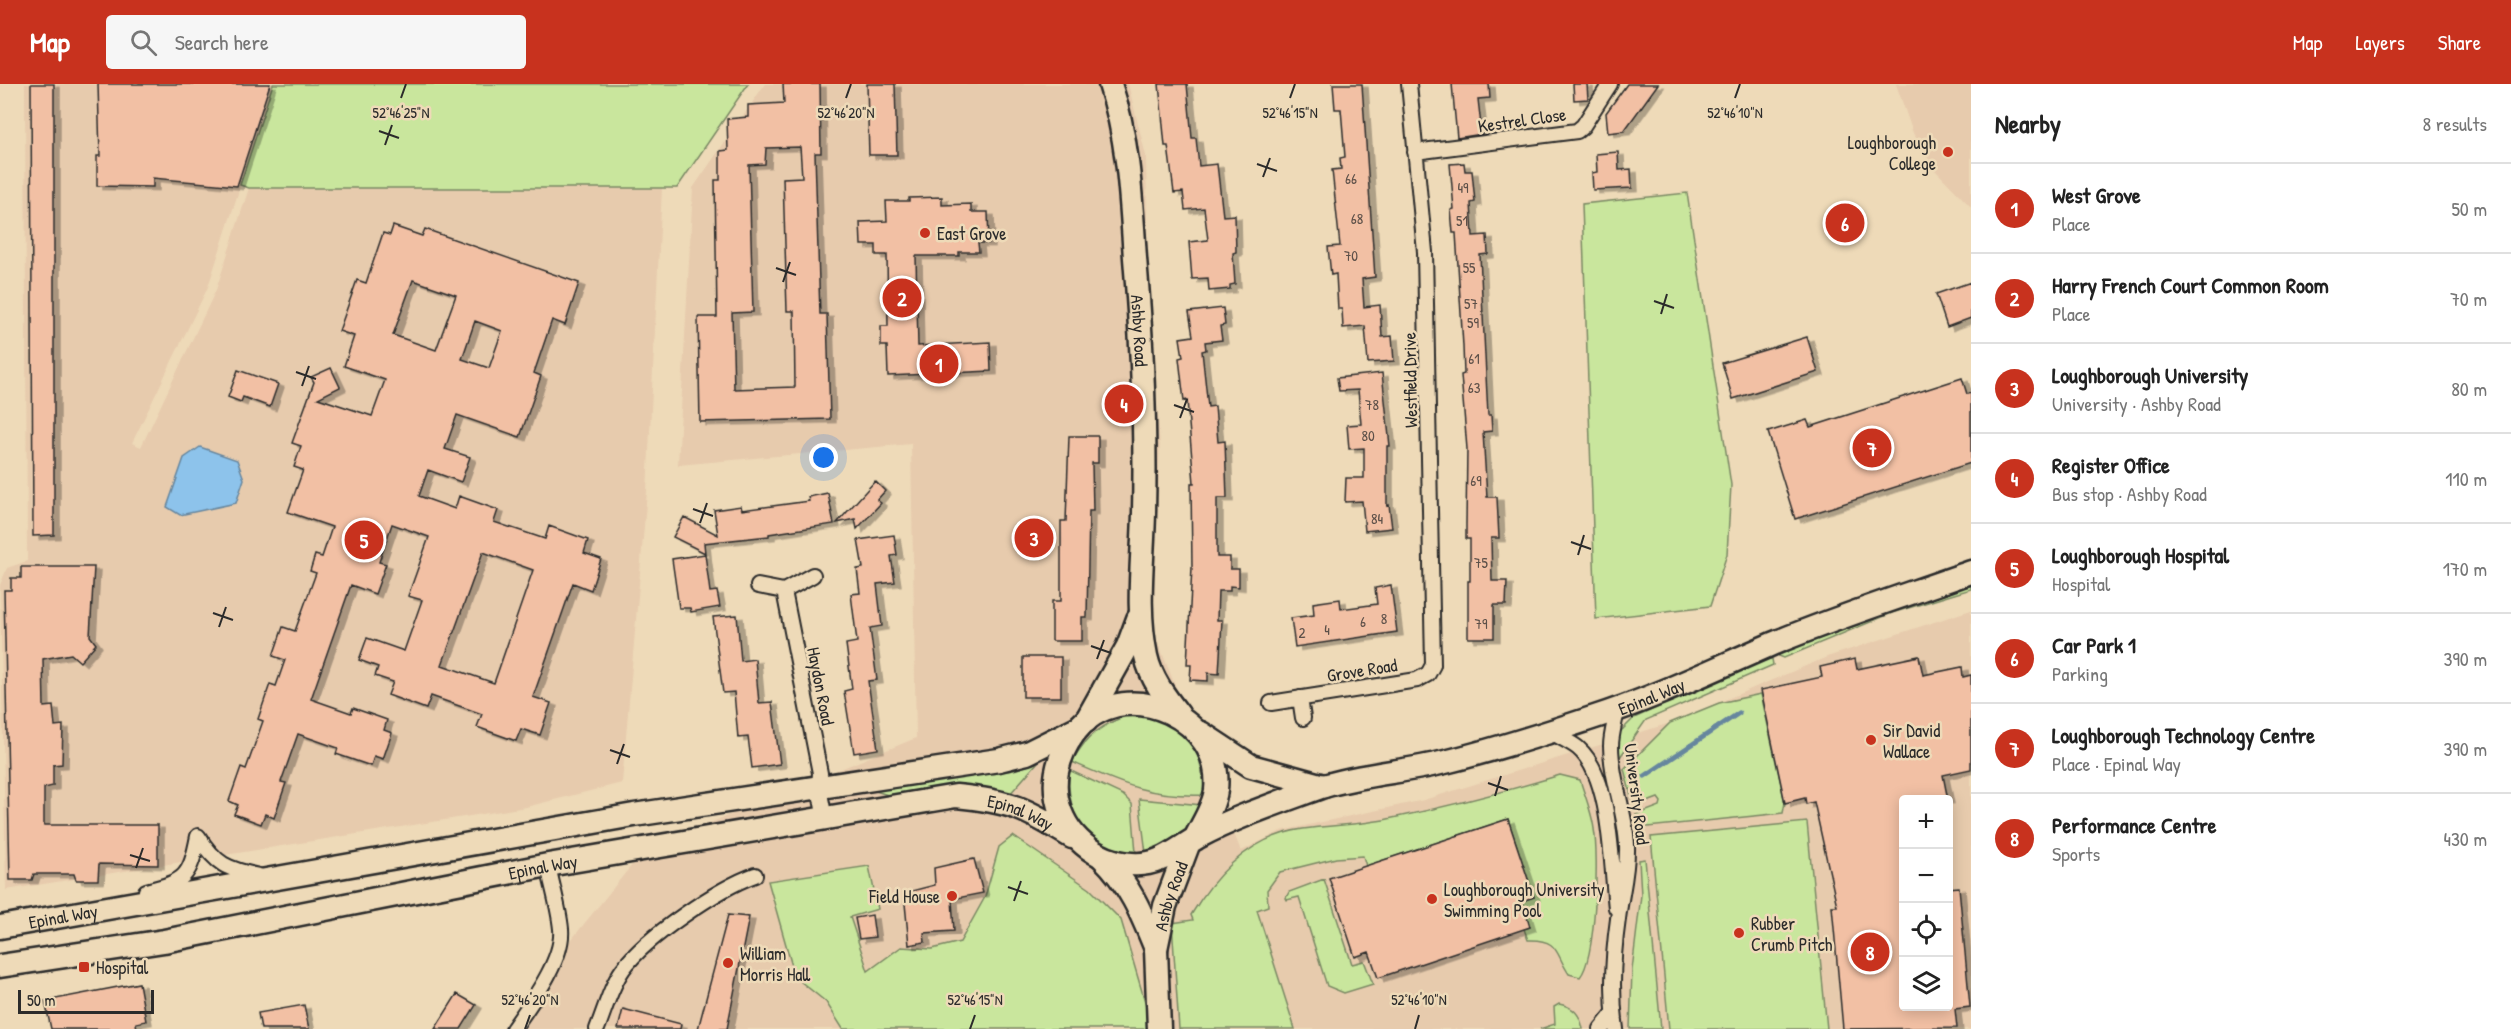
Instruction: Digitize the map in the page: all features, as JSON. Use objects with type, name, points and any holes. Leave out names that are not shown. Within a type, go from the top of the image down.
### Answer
[{"type":"main road","name":"Ashby Road","points":[[1110,84],[1128,155],[1140,320],[1144,512],[1139,615],[1146,659],[1153,675],[1162,694],[1188,724]]},
{"type":"main road","name":"Epinal Way","points":[[1192,842],[1324,786],[1445,762],[1617,710],[1781,640],[1971,572]]},
{"type":"main road","name":"Ashby Road","points":[[1083,724],[1128,646],[1139,615]]},
{"type":"main road","points":[[1130,704],[1149,705],[1188,724],[1211,757],[1216,789],[1192,842],[1172,856],[1143,864],[1130,864],[1102,857],[1079,841],[1061,815],[1055,784],[1067,743],[1083,724],[1112,707],[1130,704]]},
{"type":"main road","name":"Epinal Way","points":[[0,927],[542,830],[999,760],[1027,753],[1083,724]]},
{"type":"main road","name":"Epinal Way","points":[[1188,724],[1251,766],[1324,786]]},
{"type":"main road","name":"Epinal Way","points":[[0,966],[164,940],[548,865],[956,796],[994,799],[1023,808],[1079,841]]},
{"type":"main road","points":[[542,830],[548,865]]},
{"type":"main road","name":"Ashby Road","points":[[1159,1029],[1156,949],[1165,906],[1192,842]]},
{"type":"main road","name":"Ashby Road","points":[[1102,857],[1119,874],[1137,903],[1156,949]]},
{"type":"street","name":"Westfield Drive","points":[[1409,84],[1425,276],[1434,641],[1433,665],[1428,674]]},
{"type":"street","name":"Kestrel Close","points":[[1416,152],[1577,131],[1583,126],[1611,84]]},
{"type":"street","points":[[758,586],[784,591],[813,575]]},
{"type":"street","name":"Haydon Road","points":[[784,591],[820,773],[819,788],[825,819]]},
{"type":"street","name":"Grove Road","points":[[1271,704],[1417,680],[1428,674]]},
{"type":"street","points":[[1300,699],[1303,718]]},
{"type":"street","name":"University Road","points":[[1616,1029],[1614,1012],[1618,919],[1626,876],[1627,846],[1622,804],[1612,762],[1611,744],[1617,710]]},
{"type":"street","name":"University Road","points":[[1550,731],[1578,749],[1592,767],[1606,807],[1618,919]]},
{"type":"street","points":[[86,913],[117,899],[176,884],[191,865],[198,836],[216,861],[231,870],[270,879]]},
{"type":"street","points":[[513,1029],[537,993],[560,948],[562,931],[548,865]]},
{"type":"street","points":[[597,1029],[624,968],[664,930],[732,883],[755,875]]},
{"type":"street","name":"University Road","points":[[1609,1029],[1614,1012]]},
{"type":"street","points":[[1601,1029],[1614,1012]]},
{"type":"shaded area","points":[[25,84],[273,84],[208,287],[132,443],[141,447],[216,290],[249,188],[662,188],[647,491],[622,783],[526,807],[6,890],[0,585],[7,568],[27,561]]},
{"type":"shaded area","points":[[765,84],[1128,84],[1146,156],[1148,275],[1160,446],[1153,630],[1241,851],[1281,831],[1424,800],[1670,723],[1827,657],[1971,610],[1971,1029],[513,1029],[554,961],[644,850],[916,738],[911,444],[678,465],[693,188]]},
{"type":"shaded area","name":"Loughborough College","points":[[1896,84],[1971,84],[1971,207],[1935,170],[1913,133]]},
{"type":"green space","points":[[273,84],[748,84],[677,188],[249,188],[240,185]]},
{"type":"green space","points":[[1687,193],[1731,485],[1727,554],[1710,606],[1596,619],[1582,204]]},
{"type":"green space","points":[[1971,583],[1971,589],[1892,613],[1784,658],[1779,656],[1780,653]]},
{"type":"green space","points":[[1766,659],[1772,659],[1773,665],[1646,720],[1620,757],[1616,758],[1618,734],[1634,718]]},
{"type":"green space","points":[[1761,694],[1785,803],[1783,813],[1638,828],[1636,815],[1660,806],[1661,802],[1658,798],[1634,807],[1624,769],[1670,723],[1719,703]]},
{"type":"green space","points":[[1131,714],[1165,720],[1187,736],[1200,761],[1204,795],[1167,794],[1136,788],[1072,762],[1083,745],[1096,732]]},
{"type":"green space","points":[[1038,762],[1009,795],[891,796],[869,789],[1014,770]]},
{"type":"green space","points":[[1069,770],[1123,795],[1132,804],[1136,853],[1104,844],[1083,828],[1071,803]]},
{"type":"green space","points":[[1560,775],[1580,780],[1594,829],[1596,883],[1593,929],[1590,950],[1580,977],[1569,974],[1551,945],[1538,940],[1528,940],[1524,929],[1530,927],[1522,901],[1534,897],[1508,819],[1366,866],[1363,856],[1336,858],[1280,872],[1267,890],[1268,906],[1257,910],[1295,1029],[1179,1029],[1172,923],[1193,920],[1191,915],[1212,885],[1224,871],[1252,848],[1285,833],[1388,819],[1475,799]]},
{"type":"green space","points":[[1139,799],[1202,805],[1193,823],[1180,836],[1165,846],[1146,853]]},
{"type":"green space","name":"Rubber Crumb Pitch","points":[[1807,822],[1827,1029],[1669,1029],[1651,837]]},
{"type":"green space","points":[[1013,836],[1090,889],[1121,920],[1153,1029],[843,1029],[826,1002],[795,977],[768,881],[869,866],[878,909],[850,917],[868,971],[901,947],[932,949],[960,942],[985,897],[999,847]]},
{"type":"green space","points":[[1645,859],[1661,1029],[1630,1029],[1632,970],[1641,895],[1639,860]]},
{"type":"green space","points":[[1324,879],[1352,964],[1364,961],[1373,984],[1344,993],[1327,986],[1299,897],[1287,900],[1286,898],[1289,892]]},
{"type":"green space","points":[[1559,1004],[1576,1012],[1583,1029],[1540,1029],[1555,1024],[1554,1007]]},
{"type":"water","points":[[200,447],[237,460],[244,479],[236,503],[180,515],[167,507],[184,458]]},
{"type":"building","points":[[31,84],[54,84],[54,535],[33,536]]},
{"type":"building","points":[[98,84],[270,84],[237,186],[153,178],[153,187],[97,186],[97,156],[100,156]]},
{"type":"building","points":[[783,84],[820,84],[821,153],[815,153],[820,314],[827,314],[830,419],[700,422],[698,317],[717,317],[715,180],[720,180],[720,151],[728,150],[727,119],[748,117],[748,105],[784,103]],"holes":[[[800,147],[802,177],[783,178],[787,311],[794,311],[795,387],[734,389],[732,313],[753,312],[749,165],[765,164],[766,148]]]},
{"type":"building","points":[[867,84],[895,84],[897,155],[869,155]]},
{"type":"building","points":[[1159,84],[1187,84],[1192,138],[1196,138],[1199,166],[1217,164],[1223,216],[1235,215],[1236,252],[1233,253],[1235,284],[1230,285],[1230,289],[1209,291],[1208,278],[1192,279],[1189,242],[1208,240],[1204,208],[1185,210],[1183,192],[1174,193],[1168,146],[1165,146]]},
{"type":"building","points":[[1333,84],[1362,84],[1375,277],[1362,279],[1364,307],[1380,305],[1382,337],[1392,336],[1394,361],[1368,363],[1365,326],[1343,328],[1342,309],[1338,309],[1336,274],[1331,275],[1328,247],[1340,246],[1332,170],[1341,169],[1340,158],[1345,157],[1341,109],[1335,109]]},
{"type":"building","points":[[1452,84],[1489,84],[1490,98],[1478,99],[1482,134],[1457,138]]},
{"type":"building","points":[[1573,84],[1587,84],[1588,99],[1574,100]]},
{"type":"building","points":[[1627,84],[1658,84],[1624,131],[1608,133],[1606,113]]},
{"type":"building","points":[[1618,152],[1619,170],[1631,169],[1632,188],[1593,190],[1592,173],[1597,172],[1596,154]]},
{"type":"building","points":[[1464,163],[1465,171],[1472,171],[1475,202],[1471,203],[1473,236],[1487,235],[1488,254],[1480,255],[1488,415],[1491,415],[1492,431],[1483,432],[1487,497],[1497,497],[1499,538],[1491,538],[1492,581],[1507,581],[1506,605],[1494,605],[1494,638],[1468,638],[1470,539],[1466,539],[1467,449],[1461,375],[1464,374],[1463,346],[1456,233],[1453,233],[1451,210],[1454,209],[1450,164]]},
{"type":"building","points":[[942,197],[942,205],[971,204],[971,212],[988,212],[989,243],[978,243],[979,252],[959,252],[959,256],[916,256],[918,346],[990,342],[991,371],[888,376],[887,346],[881,346],[881,326],[888,326],[887,255],[876,255],[876,245],[861,245],[860,222],[887,221],[886,201]]},
{"type":"building","points":[[393,226],[422,236],[425,229],[579,283],[565,325],[552,320],[534,373],[541,376],[520,437],[457,415],[445,449],[470,457],[461,482],[428,470],[419,496],[455,509],[459,496],[498,510],[494,522],[545,539],[549,526],[588,540],[584,553],[601,559],[591,590],[573,583],[533,697],[551,703],[540,735],[521,729],[516,741],[477,727],[482,714],[431,696],[426,709],[388,695],[393,682],[375,676],[378,667],[359,660],[367,638],[404,651],[422,600],[408,596],[429,537],[392,524],[379,562],[386,564],[375,594],[351,585],[311,699],[351,713],[353,708],[387,720],[384,730],[392,733],[383,759],[374,756],[371,766],[336,754],[338,748],[298,734],[281,782],[286,783],[274,818],[265,814],[261,824],[234,814],[238,805],[229,801],[241,767],[246,769],[263,721],[258,719],[270,684],[276,686],[285,660],[273,656],[283,627],[295,631],[316,573],[310,571],[315,555],[322,557],[332,527],[288,512],[303,470],[294,467],[301,446],[292,443],[314,382],[311,377],[331,368],[340,387],[318,398],[372,416],[385,380],[344,366],[354,336],[339,331],[357,280],[366,283],[383,233],[390,235]],"holes":[[[413,280],[456,295],[436,350],[393,335]],[[475,321],[502,331],[489,368],[462,359]],[[483,552],[533,570],[494,683],[442,665]]]},
{"type":"building","points":[[1971,282],[1971,318],[1947,327],[1936,294]]},
{"type":"building","points":[[1223,308],[1225,325],[1220,326],[1222,340],[1205,342],[1206,350],[1202,351],[1208,407],[1215,406],[1218,442],[1225,441],[1227,498],[1217,498],[1217,557],[1230,557],[1230,569],[1239,569],[1239,587],[1230,586],[1230,591],[1218,591],[1217,620],[1222,620],[1219,674],[1208,673],[1208,681],[1190,680],[1191,665],[1187,665],[1192,567],[1191,483],[1194,483],[1187,400],[1184,401],[1179,358],[1183,357],[1180,338],[1193,336],[1189,312]]},
{"type":"building","points":[[1807,337],[1818,372],[1733,399],[1722,363]]},
{"type":"building","points":[[238,370],[278,384],[270,407],[243,397],[241,402],[228,397]]},
{"type":"building","points":[[1382,373],[1390,446],[1387,446],[1387,506],[1389,505],[1392,528],[1365,531],[1362,501],[1345,502],[1346,478],[1364,478],[1364,448],[1349,449],[1347,425],[1361,424],[1358,390],[1339,391],[1337,378]]},
{"type":"building","points":[[1962,378],[1967,394],[1971,393],[1971,463],[1795,519],[1768,432],[1807,420],[1810,427]]},
{"type":"building","points":[[1069,436],[1098,436],[1098,463],[1092,463],[1093,511],[1089,511],[1087,617],[1082,617],[1082,641],[1052,641],[1052,601],[1061,601],[1061,521],[1066,521]]},
{"type":"building","points":[[875,481],[885,491],[877,500],[881,503],[857,529],[855,519],[837,523]]},
{"type":"building","points":[[828,493],[834,524],[769,534],[769,536],[704,543],[705,553],[673,537],[684,517],[718,535],[714,510],[741,506],[742,510],[809,501],[808,497]]},
{"type":"building","points":[[894,535],[897,555],[891,556],[895,582],[877,584],[882,626],[870,628],[877,680],[868,681],[878,749],[854,753],[844,691],[852,689],[846,644],[857,642],[851,594],[860,593],[857,569],[863,568],[858,540]]},
{"type":"building","points":[[705,554],[710,592],[717,591],[720,607],[691,612],[690,608],[679,608],[672,559]]},
{"type":"building","points":[[21,567],[94,567],[90,636],[96,644],[80,662],[71,654],[43,659],[44,707],[53,706],[55,726],[63,725],[62,764],[53,765],[53,786],[44,788],[44,825],[158,825],[158,865],[99,864],[98,880],[76,880],[74,874],[34,874],[32,880],[10,880],[4,590],[11,590],[11,578],[21,578]]},
{"type":"building","points":[[1391,585],[1397,632],[1295,647],[1291,618],[1314,615],[1313,603],[1340,599],[1341,609],[1377,604],[1375,588]]},
{"type":"building","points":[[737,615],[741,661],[755,659],[759,703],[772,702],[780,764],[752,768],[748,737],[738,738],[734,692],[723,693],[713,617]]},
{"type":"building","points":[[1919,656],[1923,675],[1962,667],[1963,677],[1971,675],[1971,769],[1943,775],[1947,795],[1899,795],[1899,1011],[1953,1011],[1953,888],[1959,887],[1970,1007],[1955,1009],[1957,1028],[1843,1029],[1832,906],[1837,906],[1814,802],[1806,804],[1805,798],[1785,803],[1761,690],[1822,677],[1820,667],[1855,659],[1857,669]]},
{"type":"building","points":[[1023,657],[1061,657],[1061,697],[1023,697]]},
{"type":"building","name":"Loughborough University Swimming Pool","points":[[1508,819],[1534,897],[1522,901],[1530,927],[1378,978],[1369,952],[1355,957],[1329,878]]},
{"type":"building","points":[[974,859],[983,893],[952,899],[954,931],[924,933],[925,942],[909,945],[904,893],[935,885],[934,868]]},
{"type":"building","name":"William Morris Hall","points":[[728,915],[749,917],[727,1029],[698,1029]]},
{"type":"building","points":[[872,915],[875,937],[859,939],[855,918]]},
{"type":"building","points":[[139,983],[146,1021],[136,1023],[137,1029],[51,1029],[45,1001]]},
{"type":"building","points":[[457,994],[476,1005],[461,1029],[435,1029]]},
{"type":"building","points":[[304,1005],[309,1029],[261,1029],[258,1013]]},
{"type":"building","points":[[623,1009],[681,1024],[680,1029],[618,1029]]},
{"type":"waterway","points":[[1645,776],[1739,713]]},
{"type":"place","name":"Loughborough College","points":[[1948,152]]},
{"type":"place","name":"Car Park 1","points":[[1845,223]]},
{"type":"place","name":"East Grove","points":[[925,233]]},
{"type":"place","name":"Harry French Court Common Room","points":[[902,298]]},
{"type":"place","name":"West Grove","points":[[939,364]]},
{"type":"place","name":"Register Office","points":[[1124,404]]},
{"type":"place","name":"Loughborough Technology Centre","points":[[1872,448]]},
{"type":"place","name":"Loughborough University","points":[[1034,538]]},
{"type":"place","name":"Loughborough Hospital","points":[[364,540]]},
{"type":"place","name":"Sir David Wallace","points":[[1871,740]]},
{"type":"place","name":"Field House","points":[[952,896]]},
{"type":"place","name":"Loughborough University Swimming Pool","points":[[1432,899]]},
{"type":"place","name":"Rubber Crumb Pitch","points":[[1739,933]]},
{"type":"place","name":"Performance Centre","points":[[1870,952]]},
{"type":"place","name":"William Morris Hall","points":[[728,963]]},
{"type":"place","name":"Hospital","points":[[84,967]]}]
